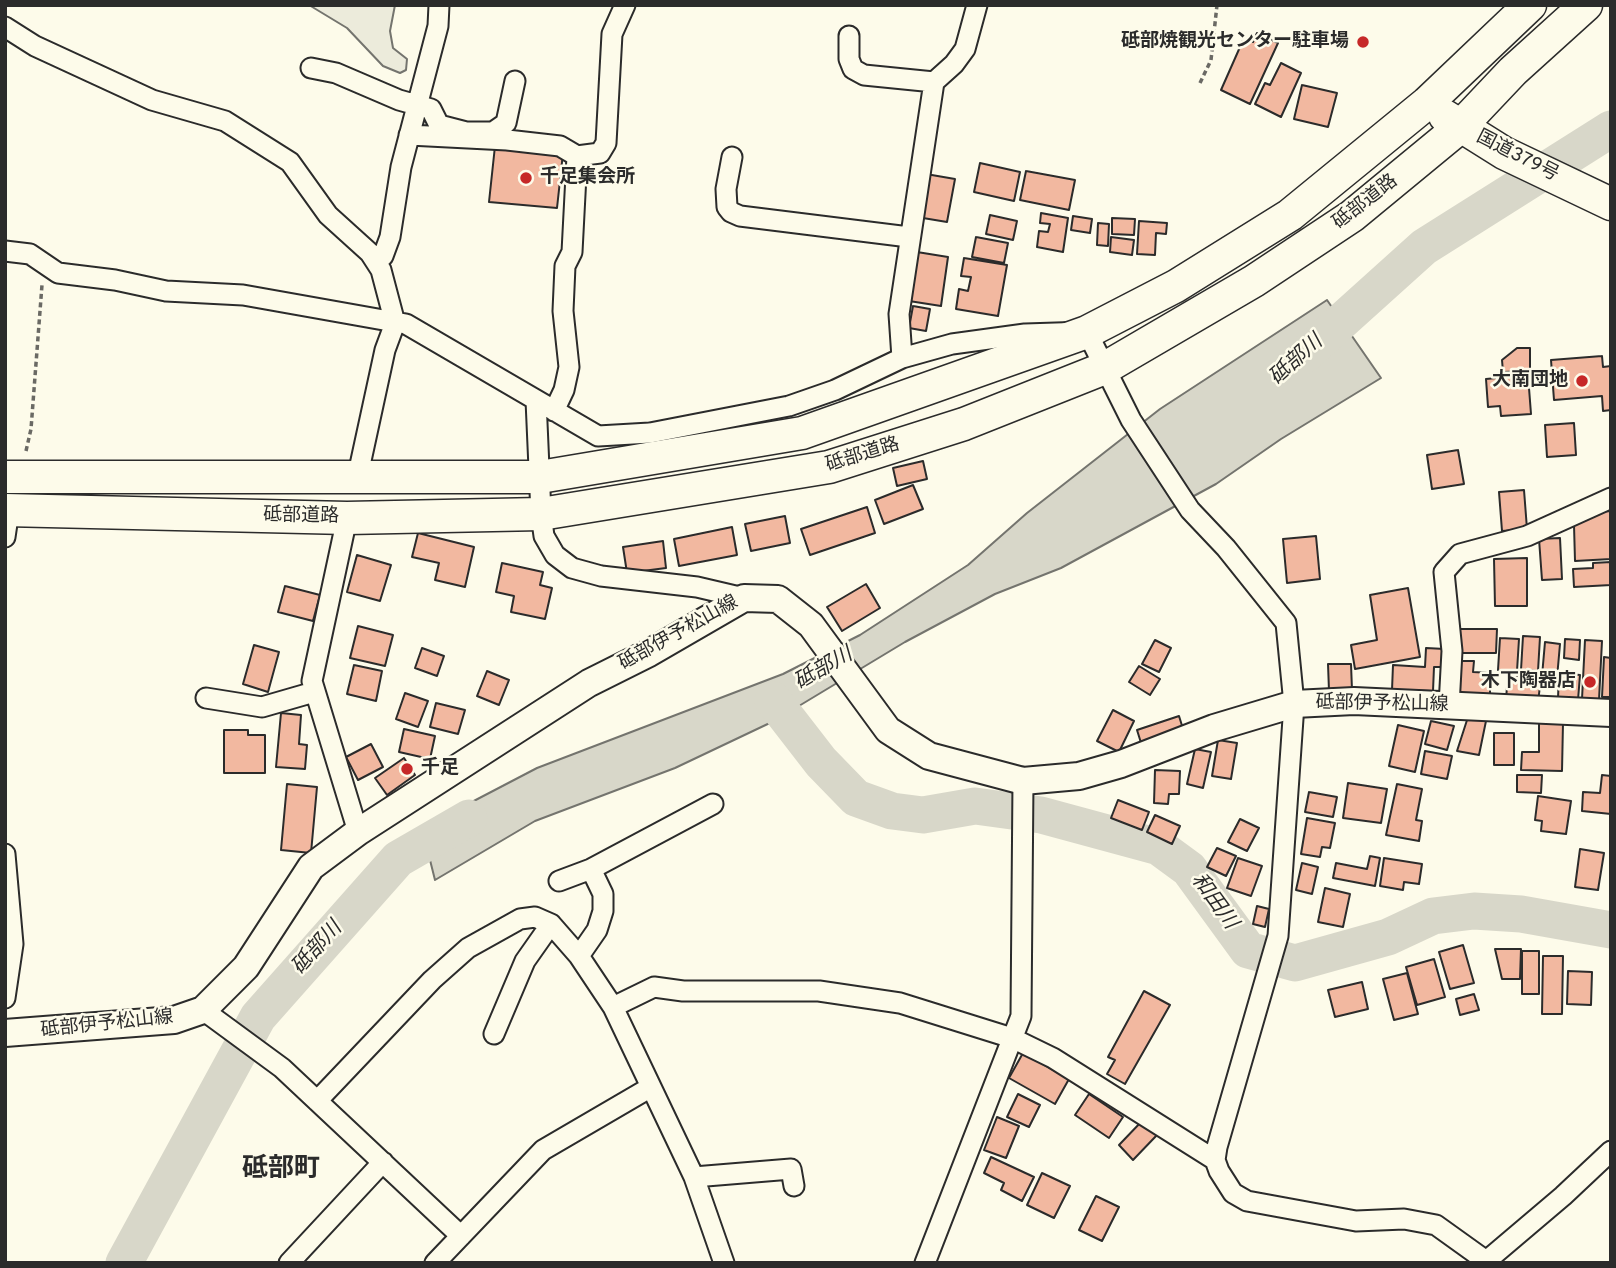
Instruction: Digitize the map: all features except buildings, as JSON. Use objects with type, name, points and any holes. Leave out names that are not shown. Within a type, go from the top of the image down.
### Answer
[{"type":"highway","name":"砥部道路","points":[[13,477],[540,477],[802,433],[1087,332],[1176,286],[1290,215],[1427,103],[1530,5]]},
{"type":"highway","name":"砥部道路","points":[[6,519],[347,518],[541,514],[830,467],[964,424],[1105,368],[1254,281],[1352,216],[1460,127],[1513,71],[1586,5]]},
{"type":"highway","name":"国道379号","points":[[1427,103],[1460,127],[1504,153],[1611,204]]},
{"type":"main road","name":"砥部伊予松山線","points":[[5,1034],[174,1020],[204,1010],[246,967],[311,867],[358,832],[589,683],[649,653],[744,598],[778,600],[811,625],[848,671],[866,702],[888,730],[929,756],[1023,787],[1121,764],[1214,728],[1294,704],[1354,701],[1611,713]]},
{"type":"street","points":[[377,261],[383,256],[390,236],[410,135],[438,26],[439,5]]},
{"type":"street","points":[[410,135],[547,144],[560,146],[577,156],[600,153],[606,143],[612,34],[625,5]]},
{"type":"street","points":[[902,358],[899,314],[934,82],[954,64],[965,49],[977,5]]},
{"type":"street","points":[[5,27],[35,46],[152,100],[225,121],[289,162],[328,215],[377,261],[395,323],[385,350],[357,479]]},
{"type":"street","points":[[849,37],[849,59],[853,69],[864,75],[934,82]]},
{"type":"street","points":[[311,68],[336,73],[431,109],[439,125],[466,132],[494,132],[506,123],[515,81]]},
{"type":"street","points":[[554,411],[564,390],[569,367],[563,311],[565,266],[572,252],[577,156]]},
{"type":"street","points":[[732,157],[726,190],[727,207],[731,212],[740,216],[909,237]]},
{"type":"street","points":[[5,251],[30,254],[58,273],[115,280],[166,291],[243,295],[406,324],[598,436],[650,433],[789,406],[835,390],[902,358],[952,344],[1025,334],[1087,332],[1131,420],[1190,510],[1226,548],[1286,623],[1294,704],[1278,936],[1262,985],[1215,1160]]},
{"type":"street","points":[[536,401],[541,514],[544,536],[555,555],[572,568],[600,576],[698,587],[744,598]]},
{"type":"street","points":[[1449,706],[1452,651],[1444,572],[1460,554],[1527,536],[1611,498]]},
{"type":"street","points":[[347,518],[313,681],[313,692],[358,832]]},
{"type":"street","points":[[206,698],[262,707],[313,692]]},
{"type":"street","points":[[925,1263],[1021,1016],[1023,787]]},
{"type":"street","points":[[559,881],[591,869],[713,804]]},
{"type":"street","points":[[5,854],[13,944],[5,998]]},
{"type":"street","points":[[579,956],[597,930],[603,911],[603,894],[591,869]]},
{"type":"street","points":[[317,1101],[432,980],[468,948],[520,919],[535,917],[551,924],[579,956],[613,1007],[694,1177],[724,1263]]},
{"type":"street","points":[[494,1034],[525,961],[551,924]]},
{"type":"street","points":[[613,1007],[653,987],[683,991],[819,991],[900,1003],[1012,1038],[1053,1058],[1215,1160],[1233,1193],[1247,1201],[1356,1221],[1404,1219],[1436,1225],[1487,1262],[1611,1151]]},
{"type":"street","points":[[204,1010],[282,1068],[461,1236]]},
{"type":"street","points":[[435,1263],[543,1150],[651,1087]]},
{"type":"street","points":[[289,1263],[383,1162]]},
{"type":"street","points":[[694,1177],[790,1169],[794,1186]]},
{"type":"path","points":[[1200,83],[1211,60],[1217,5]]},
{"type":"path","points":[[13,477],[31,429],[44,264]]},
{"type":"shaded area","points":[[309,5],[395,5],[390,31],[393,48],[407,59],[406,70],[400,73],[383,66],[347,28]]},
{"type":"water","points":[[1327,300],[1381,378],[1281,439],[1216,484],[1061,568],[995,594],[905,642],[774,721],[675,768],[535,821],[435,880],[422,828],[537,768],[783,674],[860,635],[968,565],[1027,513],[1160,409]]},
{"type":"waterway","name":"砥部川","points":[[1303,356],[1424,247],[1611,129]]},
{"type":"waterway","name":"和田川","points":[[773,700],[821,762],[856,798],[892,811],[923,815],[975,806],[1041,815],[1159,847],[1189,869],[1248,950],[1295,963],[1388,937],[1433,916],[1474,911],[1521,914],[1611,930]]},
{"type":"waterway","name":"砥部川","points":[[124,1263],[258,1017],[398,859],[469,818]]},
{"type":"place","name":"砥部焼観光センター駐車場","points":[[1363,42]]},
{"type":"place","name":"千足集会所","points":[[526,178]]},
{"type":"place","name":"大南団地","points":[[1582,381]]},
{"type":"place","name":"木下陶器店","points":[[1590,682]]},
{"type":"place","name":"千足","points":[[407,769]]},
{"type":"district","name":"砥部町","points":[[281,1171]]}]
